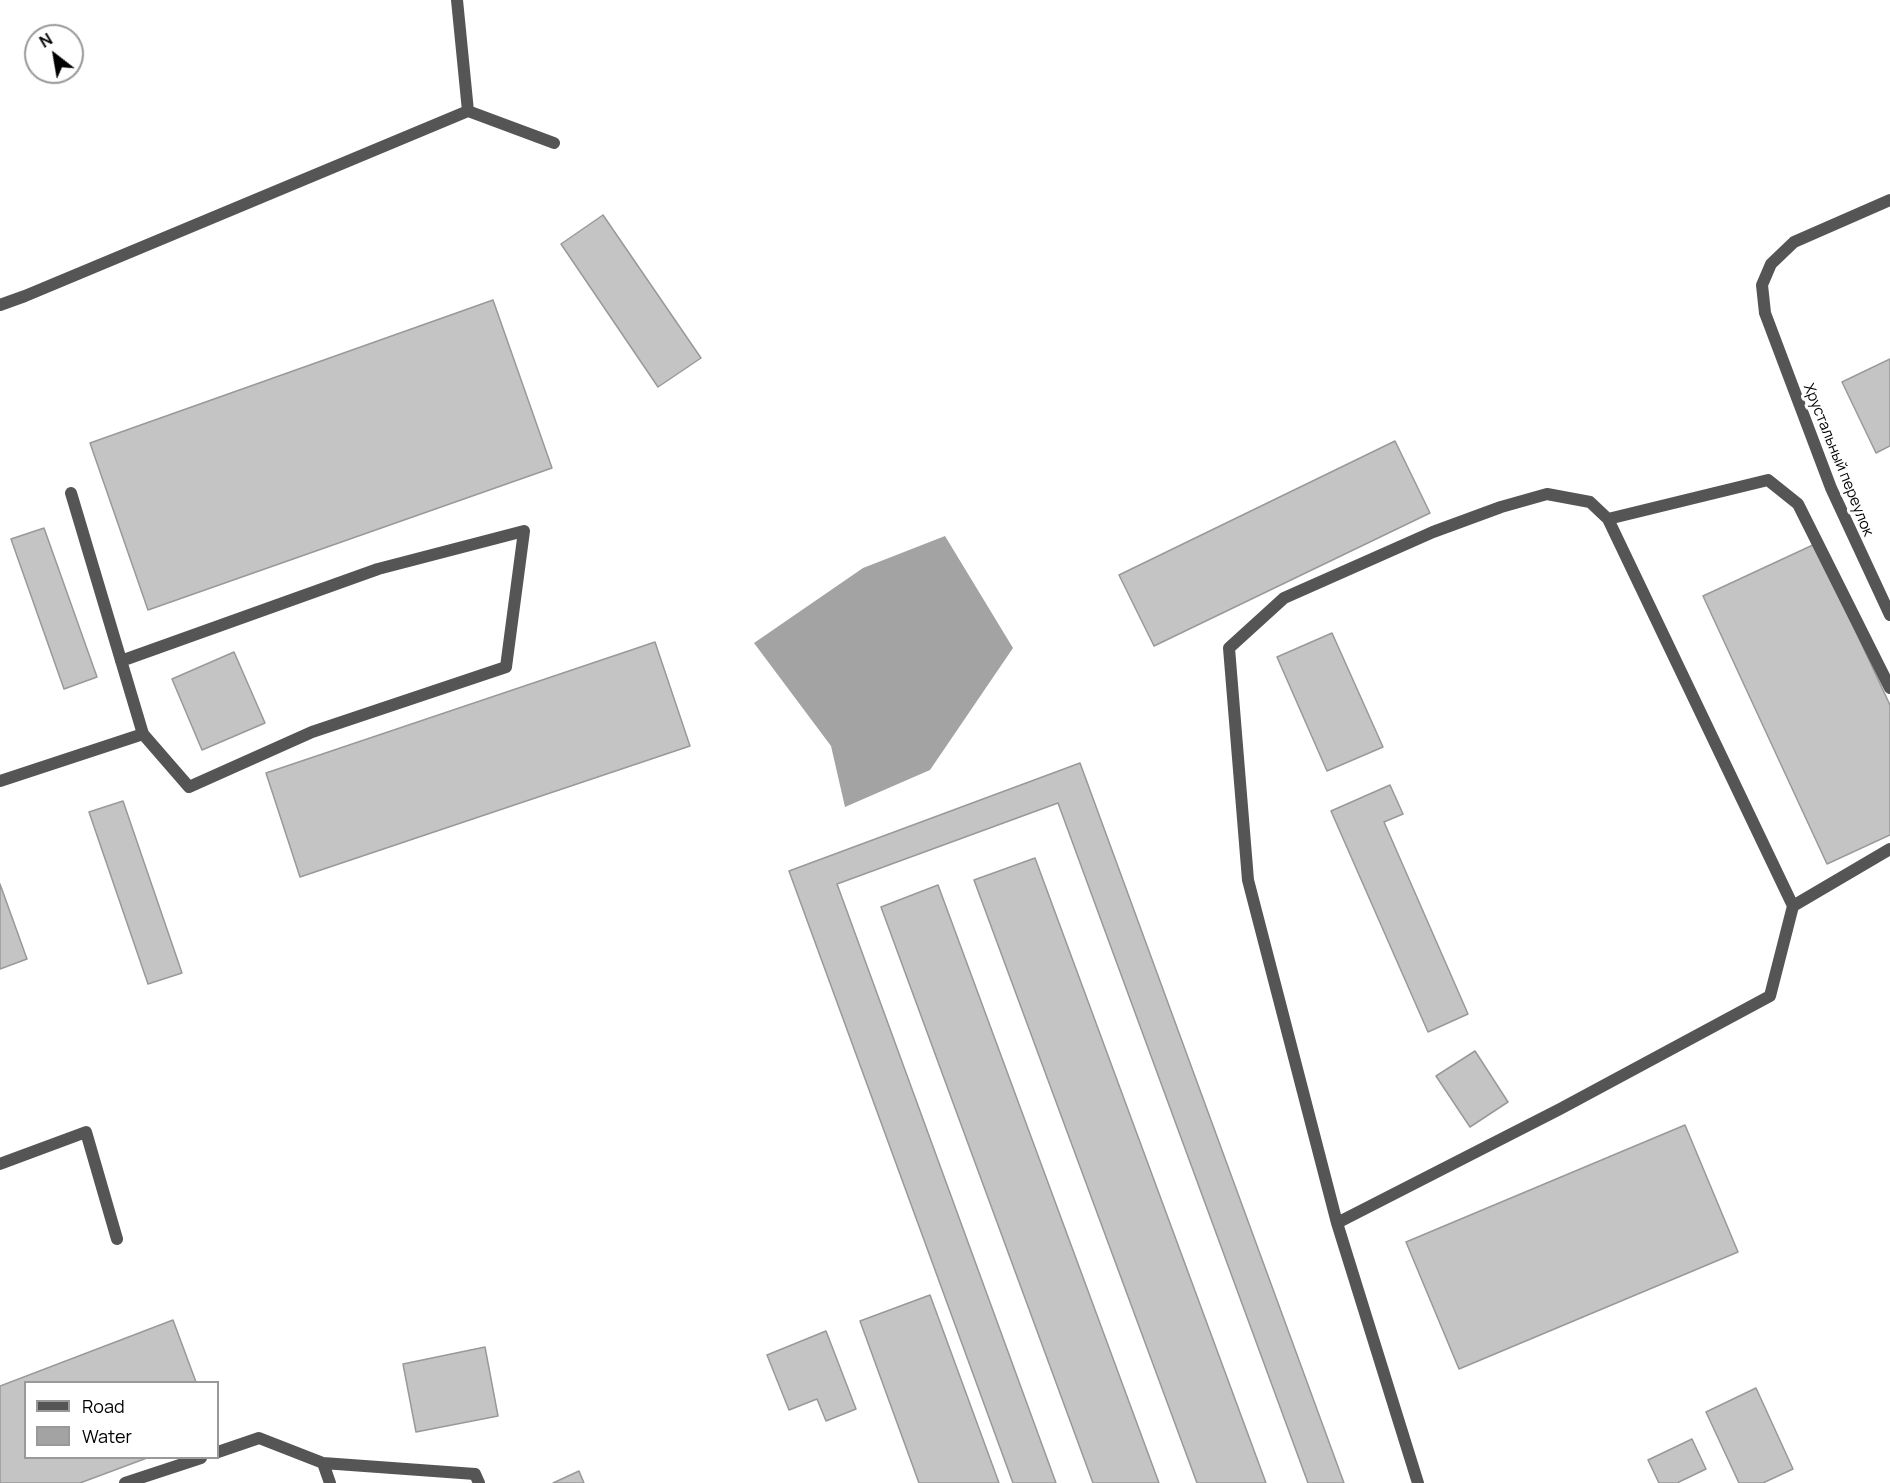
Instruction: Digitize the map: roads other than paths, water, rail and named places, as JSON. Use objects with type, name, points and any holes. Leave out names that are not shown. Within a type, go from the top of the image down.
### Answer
[{"type":"street","points":[[457,0],[468,111]]},
{"type":"street","points":[[0,305],[468,111],[554,143]]},
{"type":"street","name":"Хрустальный переулок","points":[[1890,200],[1794,242],[1771,264],[1762,285],[1764,313],[1831,488],[1890,615]]},
{"type":"street","points":[[1608,519],[1768,480],[1798,504],[1890,688]]},
{"type":"street","points":[[71,493],[121,661],[143,734],[189,787],[312,732],[506,667],[524,531],[378,569],[121,661]]},
{"type":"street","points":[[1336,1223],[1560,1108],[1770,996],[1793,906],[1608,519],[1590,502],[1547,494],[1501,507],[1433,532],[1284,598],[1229,648],[1248,879],[1336,1223],[1418,1483]]},
{"type":"street","points":[[0,781],[143,734]]},
{"type":"street","points":[[1793,906],[1890,849]]},
{"type":"street","points":[[0,1164],[87,1132],[117,1239]]},
{"type":"street","points":[[219,1452],[259,1438],[323,1463],[475,1474],[479,1483]]},
{"type":"street","points":[[125,1483],[198,1459]]},
{"type":"street","points":[[323,1463],[330,1483]]},
{"type":"water","points":[[945,536],[1013,648],[930,770],[845,807],[831,746],[754,643],[863,568]]}]
